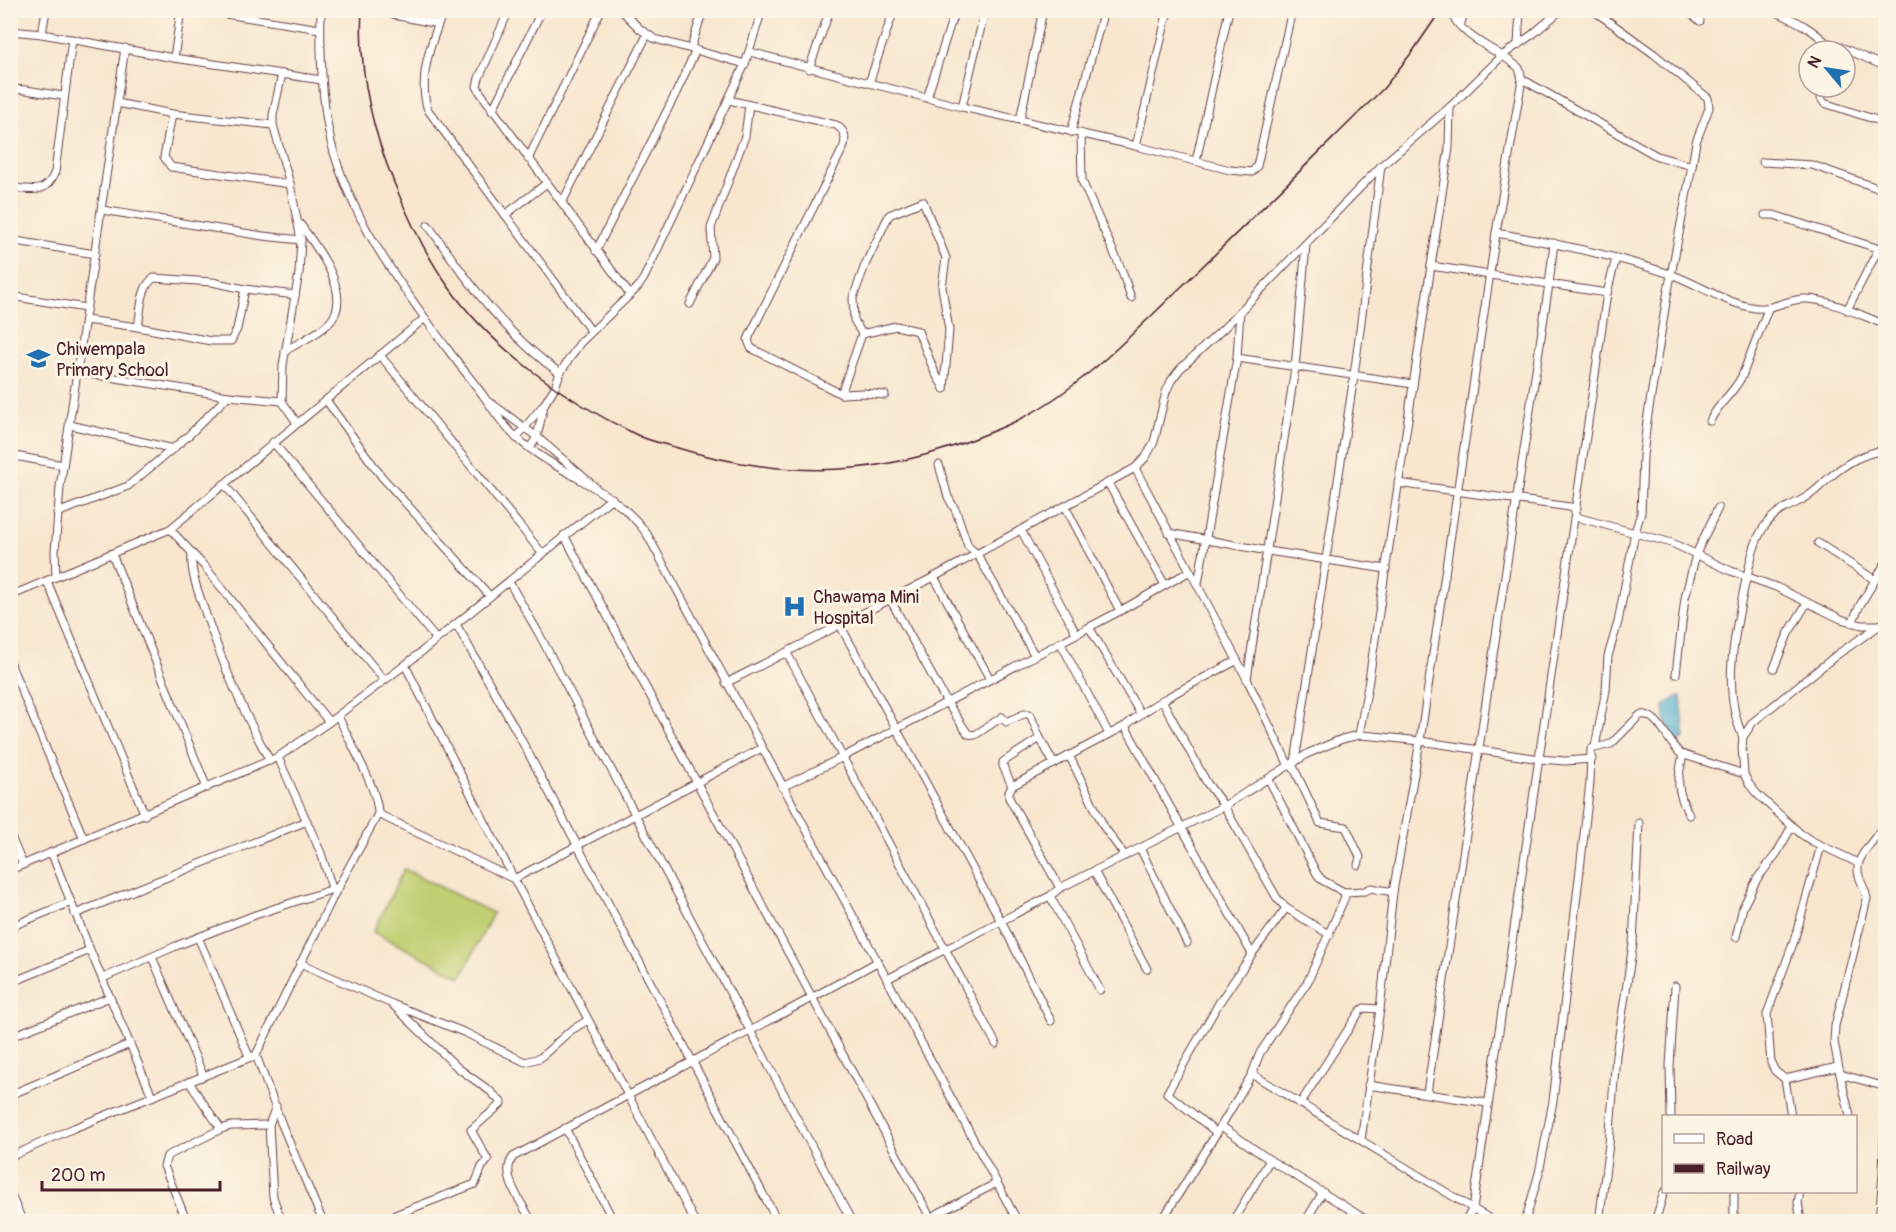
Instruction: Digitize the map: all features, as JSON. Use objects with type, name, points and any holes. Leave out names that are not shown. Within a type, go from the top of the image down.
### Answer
[{"type":"street","points":[[42,34],[46,10]]},
{"type":"street","points":[[174,58],[180,10]]},
{"type":"street","points":[[201,10],[320,29]]},
{"type":"street","points":[[321,10],[322,80],[331,140],[345,184],[376,247],[424,318],[504,425],[530,448],[588,485],[596,487]]},
{"type":"street","points":[[384,10],[399,16],[438,24]]},
{"type":"street","points":[[444,10],[427,67],[425,102],[434,121],[591,331]]},
{"type":"street","points":[[509,10],[477,86],[492,111],[630,295]]},
{"type":"street","points":[[492,111],[542,10]]},
{"type":"street","points":[[528,159],[601,10]]},
{"type":"street","points":[[596,251],[675,95],[693,49],[703,10]]},
{"type":"street","points":[[516,438],[545,403],[560,373],[591,331],[638,287],[650,267],[745,64],[762,10]]},
{"type":"street","points":[[809,69],[830,10]]},
{"type":"street","points":[[869,83],[894,10]]},
{"type":"street","points":[[927,98],[955,10]]},
{"type":"street","points":[[962,107],[985,10]]},
{"type":"street","points":[[1020,120],[1043,10]]},
{"type":"street","points":[[1071,132],[1104,10]]},
{"type":"street","points":[[1136,146],[1168,10]]},
{"type":"street","points":[[1196,161],[1229,10]]},
{"type":"street","points":[[750,52],[962,107],[1244,172],[1255,170],[1292,10]]},
{"type":"street","points":[[1361,1140],[1380,1010],[1393,892],[1420,741],[1522,79],[1518,68],[1503,55],[1471,36],[1460,26],[1450,10]]},
{"type":"street","points":[[1460,26],[1465,10]]},
{"type":"street","points":[[1518,45],[1520,10]]},
{"type":"street","points":[[726,683],[934,577],[1135,468],[1146,457],[1154,442],[1166,392],[1180,369],[1240,311],[1381,166],[1450,107],[1503,55],[1561,10]]},
{"type":"street","points":[[1593,10],[1654,54],[1708,99],[1709,108],[1696,142],[1671,274],[1647,421],[1641,513],[1635,532],[1620,616],[1608,656],[1606,690],[1595,747]]},
{"type":"street","points":[[1687,10],[1700,21]]},
{"type":"street","points":[[1772,10],[1798,21],[1822,39]]},
{"type":"street","points":[[623,11],[647,35],[745,64]]},
{"type":"street","points":[[10,31],[42,34],[174,58],[322,80]]},
{"type":"street","points":[[562,202],[647,35]]},
{"type":"street","points":[[10,187],[32,190],[43,188],[55,172],[72,39]]},
{"type":"street","points":[[56,577],[57,513],[63,465],[125,48]]},
{"type":"street","points":[[1857,54],[1886,67]]},
{"type":"street","points":[[282,74],[273,125],[290,184],[301,240],[296,296],[285,351],[282,402],[297,423]]},
{"type":"street","points":[[1522,79],[1657,156],[1692,166]]},
{"type":"street","points":[[10,89],[63,96]]},
{"type":"street","points":[[1822,99],[1824,103],[1886,123]]},
{"type":"street","points":[[729,100],[836,125],[844,131],[846,137],[844,146],[748,340],[751,348],[842,394],[885,395]]},
{"type":"street","points":[[117,103],[172,114],[273,125]]},
{"type":"street","points":[[690,304],[713,258],[711,228],[746,136],[749,105]]},
{"type":"street","points":[[1359,735],[1449,148],[1450,107]]},
{"type":"street","points":[[172,114],[164,158],[171,167],[290,184]]},
{"type":"street","points":[[1082,133],[1082,181],[1122,271],[1131,298]]},
{"type":"street","points":[[1763,162],[1812,165],[1886,191]]},
{"type":"street","points":[[1292,764],[1354,375],[1381,166]]},
{"type":"street","points":[[504,215],[547,183]]},
{"type":"street","points":[[842,394],[862,334],[854,320],[853,297],[865,265],[889,214],[923,201],[946,258],[942,287],[949,330],[944,389],[918,331],[896,326],[862,334]]},
{"type":"street","points":[[102,210],[252,235],[301,240]]},
{"type":"street","points":[[1765,214],[1882,250],[1847,310]]},
{"type":"street","points":[[285,351],[328,324],[338,311],[339,301],[335,284],[324,260],[298,222]]},
{"type":"street","points":[[428,225],[459,269],[518,339],[537,357],[560,373]]},
{"type":"street","points":[[1497,233],[1554,243],[1671,274],[1727,300],[1750,307],[1768,309],[1804,299],[1819,301],[1886,325]]},
{"type":"street","points":[[10,240],[94,254]]},
{"type":"street","points":[[1428,1093],[1554,243]]},
{"type":"street","points":[[1247,679],[1295,368],[1306,244]]},
{"type":"street","points":[[1464,1221],[1473,1209],[1607,293],[1616,258]]},
{"type":"street","points":[[1431,266],[1607,293]]},
{"type":"street","points":[[138,327],[145,289],[154,278],[212,282],[296,296]]},
{"type":"street","points":[[85,320],[138,327],[211,341],[231,341],[237,329],[245,289]]},
{"type":"street","points":[[10,296],[86,308]]},
{"type":"street","points":[[1710,421],[1714,412],[1737,386],[1768,309]]},
{"type":"street","points":[[1197,584],[1237,358],[1240,311]]},
{"type":"street","points":[[10,596],[170,529],[424,318]]},
{"type":"street","points":[[380,355],[542,554]]},
{"type":"street","points":[[1237,358],[1413,384]]},
{"type":"street","points":[[78,372],[228,396],[282,402]]},
{"type":"street","points":[[57,513],[128,486],[174,449],[228,396]]},
{"type":"street","points":[[326,400],[382,477],[490,596]]},
{"type":"street","points":[[487,400],[612,498],[636,519],[647,534],[1018,1221]]},
{"type":"street","points":[[530,448],[537,437],[545,403]]},
{"type":"street","points":[[70,425],[174,449]]},
{"type":"street","points":[[273,442],[436,639]]},
{"type":"street","points":[[1743,737],[1737,723],[1731,676],[1734,644],[1756,543],[1771,518],[1791,503],[1808,496],[1846,464],[1860,456],[1886,450]]},
{"type":"street","points":[[10,455],[63,465]]},
{"type":"street","points":[[939,465],[948,497],[968,546],[977,554],[1035,656]]},
{"type":"street","points":[[1135,468],[1292,764],[1320,823],[1346,827],[1360,856],[1358,865]]},
{"type":"street","points":[[1108,483],[1165,585]]},
{"type":"street","points":[[1398,483],[1577,508]]},
{"type":"street","points":[[224,484],[384,680]]},
{"type":"street","points":[[10,870],[278,757],[338,716],[405,665],[612,498]]},
{"type":"street","points":[[1065,506],[1120,611]]},
{"type":"street","points":[[1676,674],[1684,598],[1696,554],[1718,508]]},
{"type":"street","points":[[1576,517],[1672,543],[1747,577],[1776,587],[1852,623],[1862,625],[1883,623]]},
{"type":"street","points":[[170,529],[211,574],[329,722]]},
{"type":"street","points":[[1021,530],[1076,633]]},
{"type":"street","points":[[1169,533],[1386,569]]},
{"type":"street","points":[[564,535],[930,1217]]},
{"type":"street","points":[[1818,543],[1875,580]]},
{"type":"street","points":[[112,554],[207,788]]},
{"type":"street","points":[[192,554],[192,567],[197,586],[227,676],[270,761]]},
{"type":"street","points":[[1852,623],[1860,604],[1886,562]]},
{"type":"street","points":[[782,787],[1120,611],[1190,571]]},
{"type":"street","points":[[934,577],[990,679]]},
{"type":"street","points":[[47,581],[145,815]]},
{"type":"street","points":[[509,582],[752,1029],[852,1221]]},
{"type":"street","points":[[890,599],[946,701],[968,734],[972,736],[1002,717],[1006,722],[1024,714],[1030,714],[1054,764]]},
{"type":"street","points":[[1774,668],[1788,634],[1807,603]]},
{"type":"street","points":[[1858,863],[1821,846],[1792,826],[1757,794],[1744,774],[1743,737],[1753,722],[1765,712],[1838,654],[1883,623]]},
{"type":"street","points":[[456,624],[778,1221]]},
{"type":"street","points":[[840,625],[1001,921],[1051,1021]]},
{"type":"street","points":[[1089,627],[1140,713]]},
{"type":"street","points":[[1060,642],[1109,734]]},
{"type":"street","points":[[787,653],[996,1044]]},
{"type":"street","points":[[1060,888],[1009,798],[1012,786],[1125,726],[1140,713],[1162,700],[1236,661]]},
{"type":"street","points":[[10,663],[84,839]]},
{"type":"street","points":[[405,665],[514,879],[695,1221]]},
{"type":"street","points":[[1162,700],[1207,783],[1224,806],[1277,898],[1286,908],[1330,934]]},
{"type":"street","points":[[1525,1221],[1541,1162],[1553,1101],[1592,759],[1591,749],[1611,744],[1634,720],[1645,714],[1653,718],[1676,750],[1744,774]]},
{"type":"street","points":[[10,1157],[74,1128],[253,1055],[336,887],[378,814],[378,805],[373,791],[338,716]]},
{"type":"street","points":[[1125,726],[1251,954]]},
{"type":"street","points":[[887,979],[1050,897],[1060,888],[1224,806],[1325,745],[1359,735],[1480,749],[1539,759],[1565,761],[1592,759]]},
{"type":"street","points":[[1012,786],[1003,762],[1040,738]]},
{"type":"street","points":[[514,879],[762,748]]},
{"type":"street","points":[[1683,754],[1679,775],[1680,796],[1689,815]]},
{"type":"street","points":[[1069,755],[1125,856]]},
{"type":"street","points":[[278,757],[336,887]]},
{"type":"street","points":[[1269,780],[1319,878],[1344,892],[1365,891],[1371,888],[1393,892]]},
{"type":"street","points":[[378,814],[514,879]]},
{"type":"street","points":[[1850,1115],[1834,1042],[1835,1026],[1867,899],[1858,871],[1858,863],[1865,850],[1876,839],[1886,820]]},
{"type":"street","points":[[75,914],[307,821]]},
{"type":"street","points":[[1599,1221],[1609,1144],[1616,1055],[1634,944],[1639,823]]},
{"type":"street","points":[[1736,937],[1743,907],[1757,879],[1778,853],[1792,826]]},
{"type":"street","points":[[10,835],[23,865]]},
{"type":"street","points":[[1791,1115],[1785,1079],[1775,1071],[1771,1063],[1767,1014],[1794,941],[1821,846]]},
{"type":"street","points":[[1140,848],[1186,943]]},
{"type":"street","points":[[51,852],[152,1096]]},
{"type":"street","points":[[1094,872],[1147,969]]},
{"type":"street","points":[[103,978],[198,937],[336,887]]},
{"type":"street","points":[[1161,1221],[1219,1130],[1251,1074],[1260,1053],[1308,981],[1346,897],[1344,892]]},
{"type":"street","points":[[1050,897],[1100,990]]},
{"type":"street","points":[[10,927],[71,902]]},
{"type":"street","points":[[1286,908],[1251,954],[1210,1017],[1167,1093],[1219,1130],[1370,1221]]},
{"type":"street","points":[[198,937],[276,1106],[323,1221]]},
{"type":"street","points":[[10,983],[90,950]]},
{"type":"street","points":[[152,957],[203,1075]]},
{"type":"street","points":[[532,1221],[509,1176],[509,1162],[513,1157],[877,962]]},
{"type":"street","points":[[300,963],[392,1004],[466,1033],[525,1062],[540,1058],[570,1031],[588,1020]]},
{"type":"street","points":[[1671,1115],[1670,1066],[1675,986]]},
{"type":"street","points":[[10,1037],[110,997]]},
{"type":"street","points":[[377,1221],[476,1184],[482,1167],[488,1160],[471,1130],[502,1103],[490,1091],[458,1068],[392,1004]]},
{"type":"street","points":[[1300,1104],[1360,1011],[1364,1008],[1380,1010]]},
{"type":"street","points":[[10,1095],[130,1044]]},
{"type":"street","points":[[1785,1079],[1839,1070],[1886,1087],[1879,1221]]},
{"type":"street","points":[[1251,1074],[1495,1221]]},
{"type":"street","points":[[189,1082],[221,1129]]},
{"type":"street","points":[[1368,1085],[1487,1103]]},
{"type":"street","points":[[276,1106],[269,1125],[273,1197],[282,1221]]},
{"type":"street","points":[[187,1221],[164,1166],[164,1160],[171,1152],[221,1129],[231,1126],[269,1125]]},
{"type":"street","points":[[565,1128],[614,1221]]},
{"type":"street","points":[[1232,1221],[1270,1160]]},
{"type":"street","points":[[921,1221],[997,1183]]},
{"type":"street","points":[[1305,1221],[1323,1192]]},
{"type":"street","points":[[10,1193],[24,1221]]},
{"type":"street","points":[[1655,1221],[1663,1193]]},
{"type":"street","points":[[1734,1193],[1734,1221]]},
{"type":"street","points":[[1800,1193],[1798,1202],[1801,1221]]},
{"type":"green space","points":[[404,869],[493,913],[461,977],[373,932]]},
{"type":"water","points":[[1681,696],[1685,738],[1672,744],[1664,706]]},
{"type":"railway","points":[[362,10],[362,55],[368,99],[380,143],[400,198],[432,262],[466,309],[487,332],[533,372],[558,390],[641,437],[715,458],[761,466],[808,470],[875,466],[915,458],[974,439],[1012,423],[1058,397],[1141,326],[1383,89],[1441,10]]},
{"type":"place","name":"Chiwempala Primary School","points":[[38,359]]},
{"type":"place","name":"Chawama Mini Hospital","points":[[795,607]]}]
